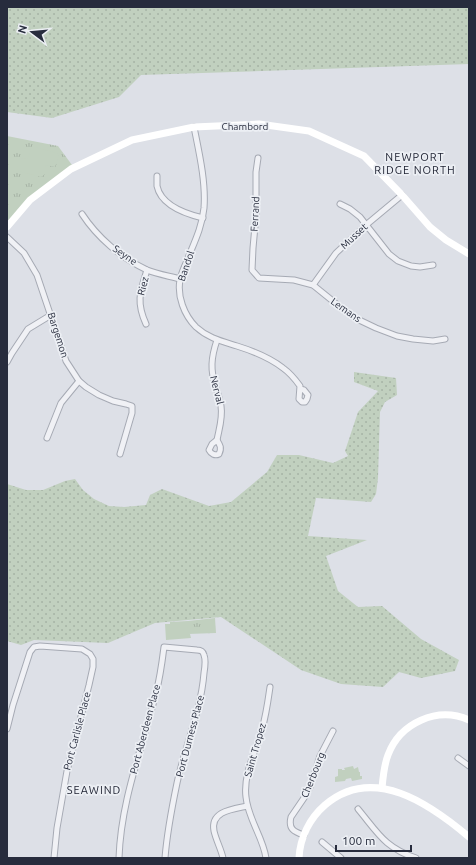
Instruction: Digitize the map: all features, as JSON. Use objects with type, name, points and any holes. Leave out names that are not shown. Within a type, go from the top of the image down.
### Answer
[{"type":"street","name":"Chambord","points":[[7,227],[30,200],[71,170],[132,140],[194,127],[259,124],[309,130],[364,156],[402,195],[430,227],[446,240],[469,254]]},
{"type":"street","name":"Bandol","points":[[194,127],[204,191],[204,207],[198,235],[180,279],[179,288],[184,308],[188,317],[208,336],[251,351],[283,367],[292,375],[300,386],[300,389]]},
{"type":"street","name":"Ferrand","points":[[252,270],[256,215],[256,172],[258,158]]},
{"type":"street","points":[[157,176],[157,186],[161,195],[169,204],[180,211],[202,218]]},
{"type":"street","name":"Musset","points":[[313,285],[336,253],[366,225],[402,195]]},
{"type":"street","points":[[340,204],[350,209],[360,217],[389,254],[398,261],[411,266],[420,267],[433,265]]},
{"type":"street","name":"Seyne","points":[[82,214],[90,226],[117,252],[147,270],[180,279]]},
{"type":"street","name":"Bargemon","points":[[7,237],[24,253],[38,275],[66,361],[79,381],[86,387],[113,402],[132,406],[132,413],[120,454]]},
{"type":"street","name":"Riez","points":[[146,324],[139,303],[147,270]]},
{"type":"street","name":"Lemans","points":[[252,270],[259,278],[294,280],[313,285],[355,318],[397,336],[433,341],[445,339]]},
{"type":"street","points":[[7,362],[28,329],[51,315]]},
{"type":"street","name":"Nerval","points":[[217,340],[212,357],[212,369],[222,411],[217,440]]},
{"type":"street","points":[[47,438],[61,403],[79,381]]},
{"type":"street","name":"Port Carlisle Place","points":[[7,729],[30,652],[34,647],[40,646],[82,649],[90,654],[93,659],[93,668],[67,771],[57,828],[54,858]]},
{"type":"street","name":"Port Aberdeen Place","points":[[119,858],[121,831],[126,800],[156,691],[164,648]]},
{"type":"street","name":"Port Durness Place","points":[[164,648],[201,650],[204,654],[205,662],[199,704],[182,763],[172,807],[165,858]]},
{"type":"street","name":"Saint Tropez","points":[[266,858],[250,816],[245,796],[248,774],[264,722],[270,687]]},
{"type":"street","points":[[382,788],[387,756],[396,739],[408,728],[421,720],[437,715],[456,716],[469,720]]},
{"type":"street","name":"Cherbourg","points":[[304,835],[294,831],[290,821],[292,815],[310,787],[320,756],[333,731]]},
{"type":"street","points":[[458,758],[469,766]]},
{"type":"street","points":[[299,858],[304,835],[316,814],[322,808],[334,798],[341,795],[356,790],[371,788],[382,788],[404,794],[422,802],[445,817],[469,837]]},
{"type":"street","points":[[223,858],[214,832],[216,818],[226,810],[247,806]]},
{"type":"street","points":[[358,809],[388,844],[400,852],[416,858]]},
{"type":"street","points":[[322,842],[340,858]]},
{"type":"green space","points":[[7,7],[469,7],[469,64],[141,75],[119,97],[52,118],[7,112]]},
{"type":"green space","points":[[7,136],[58,146],[72,165],[7,222]]},
{"type":"green space","points":[[34,147],[57,153],[59,156],[55,167],[46,165],[44,175],[41,177],[18,171],[17,169],[19,159],[28,159],[31,149]]},
{"type":"green space","points":[[354,372],[396,378],[397,395],[385,402],[380,412],[378,478],[376,494],[371,502],[316,498],[308,536],[367,540],[326,556],[338,591],[358,607],[382,606],[421,639],[459,660],[455,671],[421,678],[399,672],[383,687],[341,684],[301,670],[221,617],[155,623],[108,643],[34,640],[21,645],[7,641],[7,484],[26,490],[43,490],[65,481],[75,479],[83,490],[94,499],[109,506],[124,507],[146,505],[150,495],[162,489],[209,506],[231,502],[267,472],[277,455],[299,455],[333,463],[348,456],[345,451],[358,412],[378,391],[354,382]]},
{"type":"green space","points":[[215,618],[216,633],[188,634],[188,621]]},
{"type":"green space","points":[[188,621],[188,634],[190,634],[191,638],[166,640],[165,624],[170,624],[170,622]]},
{"type":"green space","points":[[353,766],[354,769],[358,767],[362,779],[352,781],[351,778],[346,779],[345,781],[335,782],[335,777],[338,776],[338,769],[345,770],[344,768]]},
{"type":"district","name":"NEWPORT RIDGE NORTH","points":[[415,163]]},
{"type":"district","name":"SEAWIND","points":[[94,790]]}]
